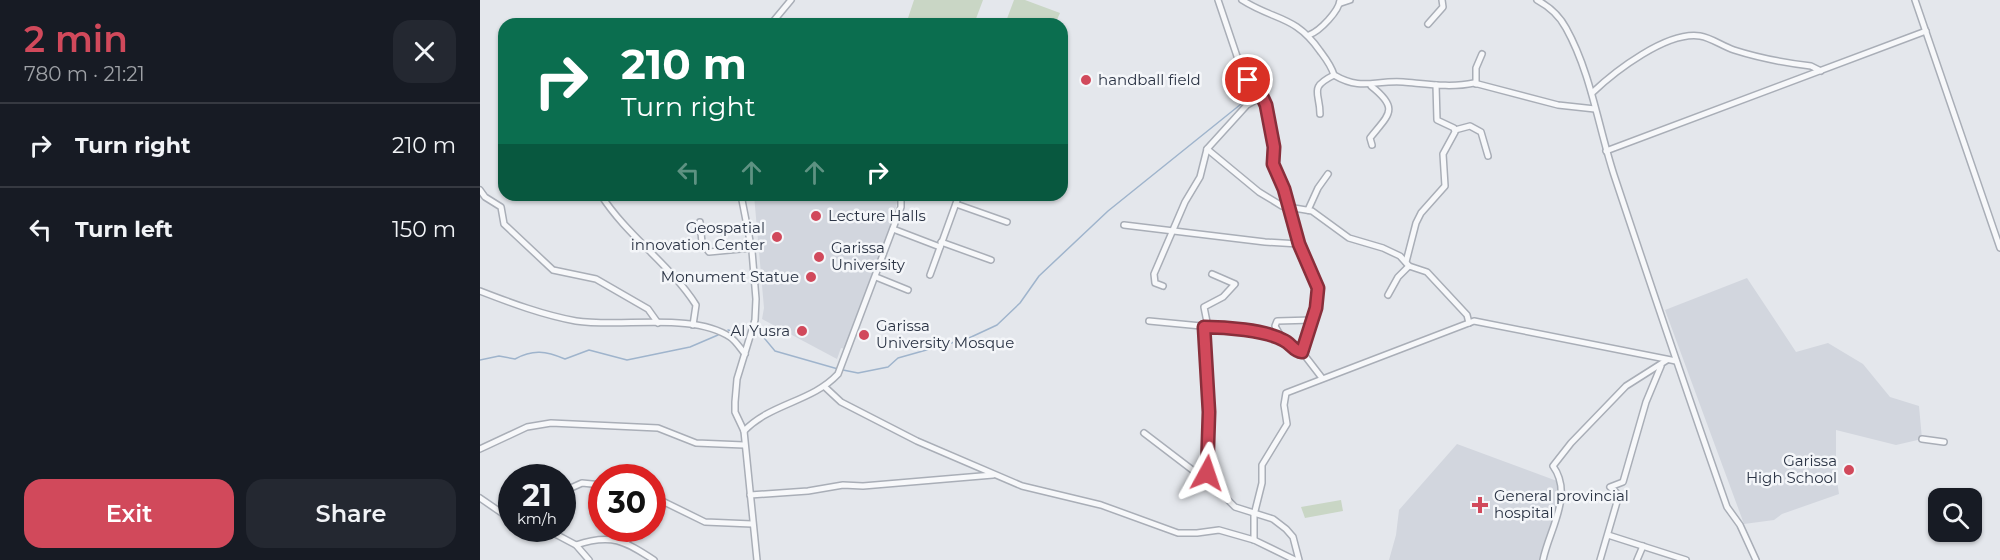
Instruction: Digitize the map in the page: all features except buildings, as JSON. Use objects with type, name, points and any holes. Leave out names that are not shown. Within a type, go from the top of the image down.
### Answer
[{"type":"street","points":[[776,18],[791,0]]},
{"type":"street","points":[[1218,0],[1243,74],[1263,96],[1274,147],[1273,164],[1290,208],[1299,244],[1318,288],[1313,320],[1302,352]]},
{"type":"street","points":[[1242,0],[1256,10],[1293,23],[1309,35],[1331,65],[1334,75],[1347,82],[1371,86],[1402,82],[1476,84],[1558,105],[1595,108]]},
{"type":"street","points":[[1309,35],[1316,33],[1341,1],[1350,0]]},
{"type":"street","points":[[1428,24],[1443,7],[1442,0]]},
{"type":"street","points":[[1537,0],[1554,11],[1566,28],[1592,93],[1606,151],[1727,507],[1740,525],[1756,560]]},
{"type":"street","points":[[1915,0],[2000,248]]},
{"type":"street","points":[[1606,151],[1926,31]]},
{"type":"street","points":[[1592,93],[1612,74],[1644,52],[1690,35],[1712,39],[1738,51],[1811,66],[1821,71]]},
{"type":"street","points":[[1476,84],[1476,68],[1482,54]]},
{"type":"street","points":[[1320,114],[1316,92],[1321,82],[1334,75]]},
{"type":"street","points":[[1436,84],[1437,120],[1455,129]]},
{"type":"street","points":[[1371,86],[1387,101],[1390,109],[1388,118],[1370,138],[1372,145]]},
{"type":"street","points":[[1163,286],[1155,282],[1154,274],[1171,231],[1200,177],[1207,149],[1247,105],[1263,96]]},
{"type":"street","points":[[1388,296],[1407,264],[1416,223],[1421,213],[1445,186],[1443,154],[1455,129],[1463,126],[1477,129],[1484,135],[1488,156]]},
{"type":"street","points":[[1207,149],[1259,192],[1282,207],[1308,210],[1349,238],[1383,248],[1400,256],[1407,264],[1427,272],[1467,315],[1469,323]]},
{"type":"street","points":[[1308,210],[1318,188],[1328,174]]},
{"type":"street","points":[[480,190],[485,197],[501,207],[504,224],[554,270],[596,279],[648,309],[658,323]]},
{"type":"street","points":[[605,201],[619,222],[684,287],[696,305],[693,325]]},
{"type":"street","points":[[742,201],[751,248],[755,320],[737,379],[735,412],[744,431],[757,560]]},
{"type":"street","points":[[744,431],[772,410],[826,388],[838,374],[843,366],[902,207],[902,201]]},
{"type":"street","points":[[930,275],[957,201]]},
{"type":"street","points":[[956,204],[1007,222]]},
{"type":"street","points":[[700,222],[702,243],[709,252],[751,248]]},
{"type":"street","points":[[1124,225],[1299,244]]},
{"type":"street","points":[[893,229],[991,260]]},
{"type":"street","points":[[1207,480],[1209,412],[1204,307],[1223,297],[1235,284],[1212,274]]},
{"type":"street","points":[[876,277],[908,290]]},
{"type":"street","points":[[480,291],[553,317],[612,325],[658,323],[693,325],[719,331],[732,338],[745,354]]},
{"type":"street","points":[[1313,320],[1277,321],[1275,326],[1283,340],[1297,351],[1302,352],[1322,378]]},
{"type":"street","points":[[1149,321],[1243,330],[1283,340]]},
{"type":"street","points":[[1254,540],[1254,515],[1262,483],[1262,465],[1287,424],[1284,405],[1286,393],[1474,321],[1676,361]]},
{"type":"street","points":[[1543,560],[1546,541],[1562,496],[1554,466],[1571,443],[1626,386],[1667,360]]},
{"type":"street","points":[[1600,560],[1619,495],[1610,488],[1623,482],[1646,402],[1661,364]]},
{"type":"street","points":[[826,388],[841,402],[917,441],[1022,486],[1110,507],[1178,532],[1197,533],[1219,530],[1254,540],[1297,560]]},
{"type":"street","points":[[480,449],[527,427],[551,423],[658,428],[696,443],[744,445]]},
{"type":"street","points":[[1144,433],[1207,480],[1235,507],[1254,515],[1273,519],[1286,529],[1293,537],[1297,560]]},
{"type":"street","points":[[1922,439],[1944,442]]},
{"type":"street","points":[[750,495],[808,491],[843,485],[863,486],[995,475]]},
{"type":"street","points":[[480,498],[498,510]]},
{"type":"street","points":[[666,503],[705,522],[752,524]]},
{"type":"street","points":[[1608,535],[1686,560]]},
{"type":"street","points":[[570,542],[576,545],[589,560]]},
{"type":"street","points":[[576,545],[592,542]]},
{"type":"street","points":[[626,542],[654,560]]},
{"type":"street","points":[[1637,560],[1643,546]]},
{"type":"shaded area","name":"Garissa University","points":[[755,201],[897,201],[846,349],[841,348],[837,359],[762,319],[764,308]]},
{"type":"shaded area","points":[[1747,278],[1796,352],[1828,343],[1863,364],[1890,397],[1919,406],[1922,439],[1896,445],[1836,430],[1836,474],[1839,494],[1782,514],[1774,520],[1744,524],[1665,310]]},
{"type":"shaded area","name":"General provincial hospital","points":[[1457,444],[1557,481],[1557,501],[1545,560],[1389,560],[1396,535],[1399,510]]},
{"type":"green space","points":[[914,0],[983,0],[976,18],[908,18]]},
{"type":"green space","points":[[1014,0],[1025,0],[1060,13],[1058,18],[1007,18]]},
{"type":"green space","points":[[1341,500],[1343,511],[1305,518],[1301,507]]},
{"type":"waterway","points":[[1260,89],[1270,82]]},
{"type":"waterway","points":[[843,370],[858,373],[888,367],[898,358],[969,338],[997,325],[1020,303],[1039,276],[1108,211],[1256,92]]},
{"type":"waterway","points":[[728,330],[744,334]]},
{"type":"waterway","points":[[760,333],[775,351],[838,369]]},
{"type":"waterway","points":[[480,360],[499,356],[515,359],[540,352],[565,359],[589,350],[627,360],[690,347],[718,335]]},
{"type":"place","name":"handball field","points":[[1086,80]]},
{"type":"place","name":"Lecture Halls","points":[[816,216]]},
{"type":"place","name":"Geospatial innovation Center","points":[[777,237]]},
{"type":"place","name":"Garissa University","points":[[819,257]]},
{"type":"place","name":"Monument Statue","points":[[811,277]]},
{"type":"place","name":"Al Yusra","points":[[802,331]]},
{"type":"place","name":"Garissa University Mosque","points":[[864,335]]},
{"type":"place","name":"Garissa High School","points":[[1849,470]]},
{"type":"place","name":"General provincial hospital","points":[[1480,505]]},
{"type":"route","points":[[1207,473],[1208,362],[1204,327],[1243,330],[1283,340],[1297,351],[1302,352],[1310,334],[1316,308],[1318,288],[1299,244],[1284,189],[1273,164],[1274,147],[1266,105],[1259,90],[1248,80]]}]
